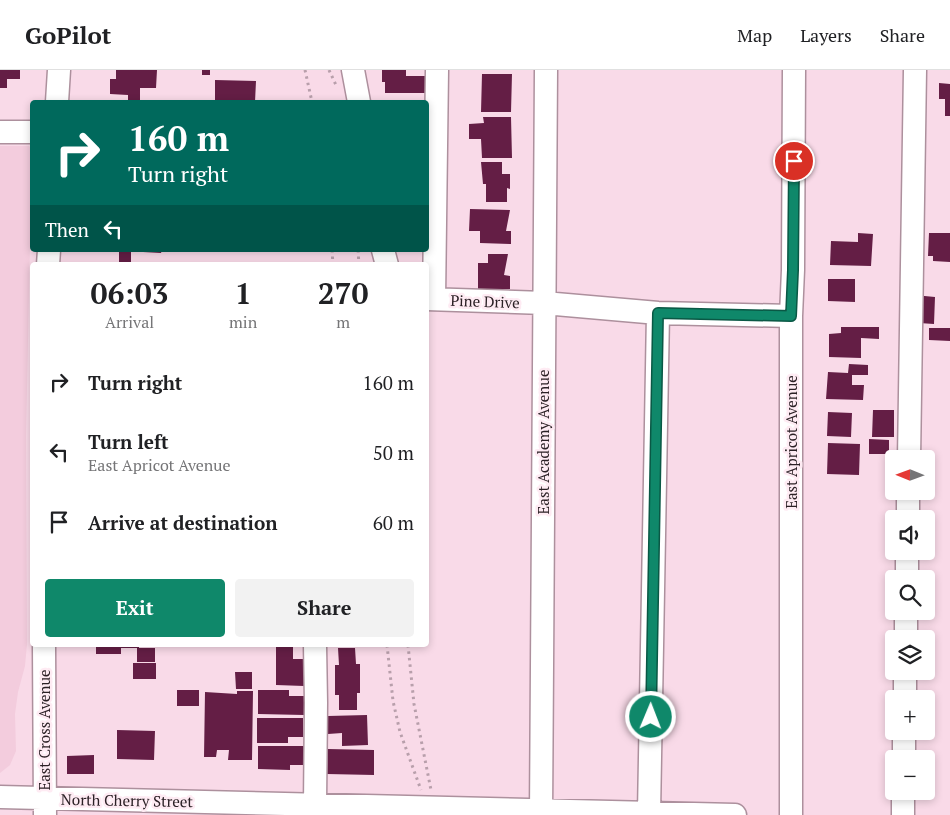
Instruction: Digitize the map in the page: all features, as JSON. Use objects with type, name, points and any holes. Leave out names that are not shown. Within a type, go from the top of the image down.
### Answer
[{"type":"street","points":[[57,100],[59,70]]},
{"type":"street","points":[[353,70],[359,100]]},
{"type":"street","points":[[430,299],[437,70]]},
{"type":"street","name":"East Academy Avenue","points":[[541,813],[546,70]]},
{"type":"street","name":"East Apricot Avenue","points":[[791,815],[791,316],[794,70]]},
{"type":"street","points":[[909,450],[915,70]]},
{"type":"street","points":[[0,132],[30,132]]},
{"type":"street","name":"Pine Drive","points":[[430,299],[544,304],[658,313],[791,316]]},
{"type":"street","points":[[649,813],[658,313]]},
{"type":"street","name":"East Cross Avenue","points":[[44,647],[45,806]]},
{"type":"street","points":[[314,647],[316,703],[315,805]]},
{"type":"street","name":"North Cherry Street","points":[[0,797],[45,806],[286,810],[315,805],[374,811],[425,808],[541,813],[735,815]]},
{"type":"street","points":[[903,800],[903,815]]},
{"type":"path","points":[[304,70],[312,100]]},
{"type":"path","points":[[387,647],[393,702],[400,732],[415,769],[425,808]]},
{"type":"path","points":[[408,647],[414,704],[431,790],[425,808]]},
{"type":"shaded area","points":[[0,146],[29,146],[30,245],[26,436],[27,644],[25,666],[18,692],[15,714],[16,751],[10,765],[0,773]]},
{"type":"building","points":[[0,70],[20,70],[20,79],[7,79],[7,88],[0,88]]},
{"type":"building","points":[[116,70],[157,70],[156,88],[140,88],[140,100],[128,100],[128,95],[110,94],[110,79],[116,79]]},
{"type":"building","points":[[202,70],[210,70],[210,75],[202,75]]},
{"type":"building","points":[[382,70],[406,70],[406,76],[428,76],[428,93],[385,93],[385,82],[382,82]]},
{"type":"building","points":[[482,74],[512,74],[511,112],[481,112]]},
{"type":"building","points":[[215,80],[256,81],[255,100],[215,100]]},
{"type":"building","points":[[939,83],[950,84],[950,116],[945,116],[945,99],[939,99]]},
{"type":"building","points":[[483,117],[511,117],[512,158],[482,158],[481,139],[469,139],[469,124],[484,123]]},
{"type":"building","points":[[481,162],[502,162],[502,174],[510,174],[510,189],[507,188],[507,202],[486,202],[486,184],[483,184]]},
{"type":"building","points":[[470,209],[510,210],[506,231],[511,231],[511,244],[480,243],[480,231],[469,231]]},
{"type":"building","points":[[858,233],[873,234],[871,266],[830,265],[831,241],[858,242]]},
{"type":"building","points":[[929,233],[950,233],[950,262],[933,261],[933,256],[928,256]]},
{"type":"building","points":[[119,252],[131,252],[131,262],[119,262]]},
{"type":"building","points":[[488,254],[508,254],[504,275],[510,276],[510,289],[478,289],[478,263],[488,263]]},
{"type":"building","points":[[828,279],[855,279],[855,302],[828,301]]},
{"type":"building","points":[[914,295],[935,297],[934,324],[919,323]]},
{"type":"building","points":[[841,327],[879,327],[879,339],[861,338],[861,358],[829,357],[829,334],[841,333]]},
{"type":"building","points":[[929,328],[950,328],[950,341],[929,340]]},
{"type":"building","points":[[849,364],[868,365],[868,375],[852,375],[852,385],[864,385],[863,400],[826,399],[828,372],[848,373]]},
{"type":"building","points":[[873,410],[894,410],[894,437],[872,437]]},
{"type":"building","points":[[828,412],[852,413],[851,437],[827,436]]},
{"type":"building","points":[[869,439],[889,440],[889,450],[885,450],[885,454],[869,454]]},
{"type":"building","points":[[828,443],[860,444],[859,475],[827,474]]},
{"type":"building","points":[[96,647],[155,648],[155,662],[137,662],[137,648],[121,648],[121,654],[96,654]]},
{"type":"building","points":[[276,647],[293,647],[293,659],[304,659],[304,686],[276,685]]},
{"type":"building","points":[[338,648],[355,648],[356,664],[360,664],[360,693],[357,693],[357,710],[339,710],[339,695],[335,695],[335,665],[339,665]]},
{"type":"building","points":[[133,663],[156,663],[156,679],[133,679]]},
{"type":"building","points":[[235,672],[252,672],[252,689],[236,689]]},
{"type":"building","points":[[177,690],[199,690],[199,706],[177,706]]},
{"type":"building","points":[[258,690],[289,690],[289,696],[304,696],[304,715],[258,714]]},
{"type":"building","points":[[237,691],[253,691],[252,760],[228,760],[229,750],[217,750],[216,757],[204,757],[205,692],[237,694]]},
{"type":"building","points":[[367,715],[368,745],[342,746],[342,733],[328,734],[328,716]]},
{"type":"building","points":[[257,718],[303,718],[303,737],[288,737],[288,743],[257,743]]},
{"type":"building","points":[[117,730],[155,731],[154,760],[117,759]]},
{"type":"building","points":[[258,746],[304,746],[304,765],[290,765],[290,770],[258,769]]},
{"type":"building","points":[[328,749],[374,750],[374,775],[327,774]]},
{"type":"building","points":[[94,755],[94,774],[67,774],[67,756]]},
{"type":"route","points":[[651,717],[658,313],[791,316],[794,161]]}]
